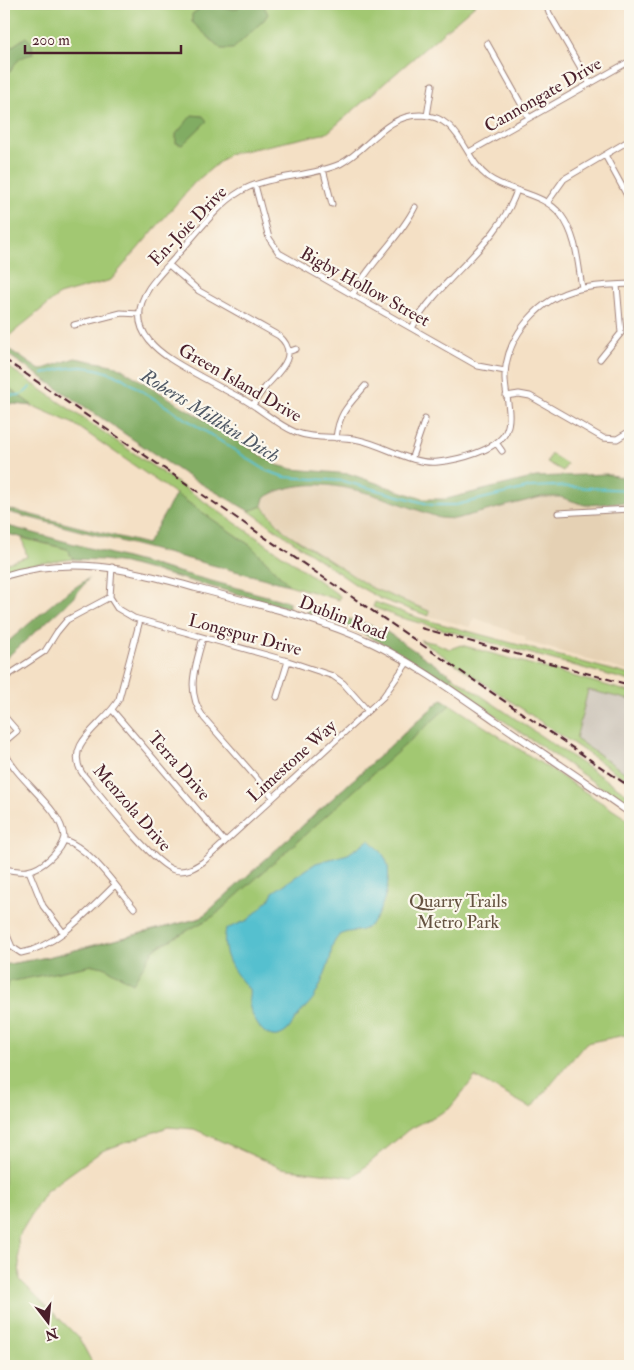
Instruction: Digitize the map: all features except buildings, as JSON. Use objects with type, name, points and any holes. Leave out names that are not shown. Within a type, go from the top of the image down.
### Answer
[{"type":"main road","name":"Dublin Road","points":[[4,576],[55,565],[79,564],[112,568],[259,604],[327,625],[373,644],[407,663],[630,813]]},
{"type":"street","points":[[546,4],[590,84]]},
{"type":"street","points":[[487,43],[529,118]]},
{"type":"street","name":"Cannongate Drive","points":[[469,152],[630,61]]},
{"type":"street","points":[[427,116],[432,85]]},
{"type":"street","name":"En-Joie Drive","points":[[140,314],[149,288],[223,206],[242,190],[342,163],[394,122],[417,115],[439,120],[454,130],[469,152]]},
{"type":"street","points":[[547,203],[564,179],[630,140]]},
{"type":"street","points":[[469,152],[479,168],[490,178],[547,203],[563,217],[571,234],[582,288]]},
{"type":"street","points":[[605,155],[630,201]]},
{"type":"street","points":[[323,169],[332,204]]},
{"type":"street","name":"Bigby Hollow Street","points":[[255,185],[269,238],[279,253],[478,366],[505,371]]},
{"type":"street","points":[[412,328],[425,307],[506,216],[517,190]]},
{"type":"street","points":[[353,294],[368,268],[406,225],[415,207]]},
{"type":"street","points":[[169,265],[198,292],[279,336],[286,344],[288,352],[286,364],[253,405]]},
{"type":"street","points":[[502,451],[497,444],[508,425],[505,371],[518,333],[534,314],[559,297],[582,288],[630,284]]},
{"type":"street","points":[[600,359],[621,333],[617,285]]},
{"type":"street","points":[[74,326],[121,313],[140,314]]},
{"type":"street","name":"Green Island Drive","points":[[140,314],[143,330],[155,350],[253,405],[297,433],[364,441],[425,462],[439,462],[486,450],[497,444]]},
{"type":"street","points":[[288,352],[296,350]]},
{"type":"street","points":[[336,438],[338,422],[342,414],[365,386]]},
{"type":"street","points":[[506,396],[518,394],[530,396],[603,438],[617,439],[630,431]]},
{"type":"street","points":[[412,457],[425,419]]},
{"type":"street","points":[[558,513],[630,509]]},
{"type":"street","points":[[4,678],[44,651],[67,620],[110,597],[112,568]]},
{"type":"street","name":"Longspur Drive","points":[[110,597],[116,608],[125,615],[288,661],[339,680],[367,710]]},
{"type":"street","points":[[113,711],[124,687],[140,620]]},
{"type":"street","points":[[203,638],[192,678],[195,704],[204,718],[272,797]]},
{"type":"street","points":[[277,697],[288,661]]},
{"type":"street","name":"Limestone Way","points":[[186,871],[203,862],[224,840],[390,689],[407,663]]},
{"type":"street","name":"Menzola Drive","points":[[113,711],[79,746],[77,762],[82,773],[158,861],[171,869],[186,871]]},
{"type":"street","name":"Terra Drive","points":[[113,711],[224,840]]},
{"type":"street","points":[[4,716],[17,732],[4,742],[4,750],[9,763],[60,824],[63,840],[61,846],[50,858],[30,871],[4,869]]},
{"type":"street","points":[[63,840],[75,843],[86,852],[134,908]]},
{"type":"street","points":[[30,871],[43,906],[63,932]]},
{"type":"street","points":[[4,928],[12,947],[21,953],[51,942],[114,886]]},
{"type":"shaded area","points":[[297,486],[349,487],[440,518],[455,519],[541,497],[560,497],[585,505],[630,502],[630,672],[525,641],[526,637],[475,618],[470,627],[429,616],[429,611],[372,588],[284,531],[262,506],[264,498],[278,490]]},
{"type":"shaded area","points":[[588,690],[630,700],[630,776],[576,739]]},
{"type":"green space","points":[[4,4],[476,4],[327,133],[229,154],[194,183],[111,280],[59,295],[4,340]]},
{"type":"green space","points":[[207,4],[221,4],[223,8],[236,9],[242,4],[263,4],[268,14],[233,49],[221,49],[192,22],[192,14]]},
{"type":"green space","points":[[26,37],[32,43],[33,54],[19,59],[11,71],[4,72],[4,52]]},
{"type":"green space","points":[[192,115],[203,116],[207,121],[182,145],[176,143],[176,134]]},
{"type":"green space","points":[[4,346],[40,370],[75,358],[117,366],[277,465],[292,469],[350,474],[423,499],[446,499],[536,477],[606,474],[630,479],[630,502],[585,505],[560,497],[541,497],[455,519],[440,518],[375,495],[352,489],[306,485],[285,489],[264,498],[262,506],[249,511],[184,474],[4,352]]},
{"type":"green space","points":[[4,364],[301,568],[340,596],[339,600],[289,585],[251,546],[74,424],[33,406],[4,384]]},
{"type":"green space","points":[[4,384],[33,406],[4,403]]},
{"type":"green space","points":[[551,454],[567,464],[563,471],[547,462]]},
{"type":"green space","points":[[176,494],[251,546],[289,585],[4,511],[4,508],[147,544]]},
{"type":"green space","points":[[262,506],[284,531],[372,588],[429,611],[429,616],[383,600],[356,585],[249,511]]},
{"type":"green space","points":[[4,525],[289,602],[289,608],[125,563],[73,559],[67,549],[4,533]]},
{"type":"green space","points":[[22,538],[67,549],[73,559],[35,564],[4,572],[4,564],[27,557]]},
{"type":"green space","points":[[89,578],[73,598],[4,660],[4,645],[58,599]]},
{"type":"green space","points":[[375,602],[419,618],[630,675],[630,681],[398,617],[373,607]]},
{"type":"green space","points":[[308,609],[364,623],[387,632],[452,676],[447,682],[382,643],[349,627],[307,613]]},
{"type":"green space","points":[[420,640],[450,649],[461,645],[630,692],[630,700],[588,690],[576,739],[630,776],[630,782]]},
{"type":"green space","points":[[452,676],[630,796],[630,807],[447,682]]},
{"type":"green space","name":"Quarry Trails Metro Park","points":[[442,699],[630,821],[630,1039],[625,1035],[586,1043],[531,1108],[475,1077],[449,1109],[408,1130],[353,1177],[281,1168],[194,1129],[168,1127],[102,1151],[46,1191],[18,1237],[20,1280],[79,1338],[94,1366],[4,1366],[4,965],[48,957],[201,918]]},
{"type":"green space","points":[[442,699],[450,705],[214,916],[154,949],[133,983],[104,967],[93,965],[9,982],[4,994],[4,965],[48,957],[201,918]]},
{"type":"water","points":[[369,840],[383,854],[388,867],[388,885],[378,914],[368,927],[359,931],[342,934],[338,937],[331,951],[330,960],[321,984],[313,998],[287,1031],[280,1035],[273,1036],[267,1034],[253,1017],[249,1002],[249,989],[229,962],[225,946],[226,929],[248,920],[269,900],[273,892],[316,863],[348,854]]},
{"type":"waterway","name":"Roberts Millikin Ditch","points":[[43,374],[73,367],[92,368],[111,373],[122,378],[267,471],[285,477],[343,481],[432,505],[456,505],[531,487],[553,486],[630,490]]},
{"type":"waterway","name":"Roberts Millikin Ditch","points":[[4,395],[15,396],[22,394],[30,387]]},
{"type":"railway","points":[[4,359],[630,787]]},
{"type":"railway","points":[[421,628],[630,685]]}]
